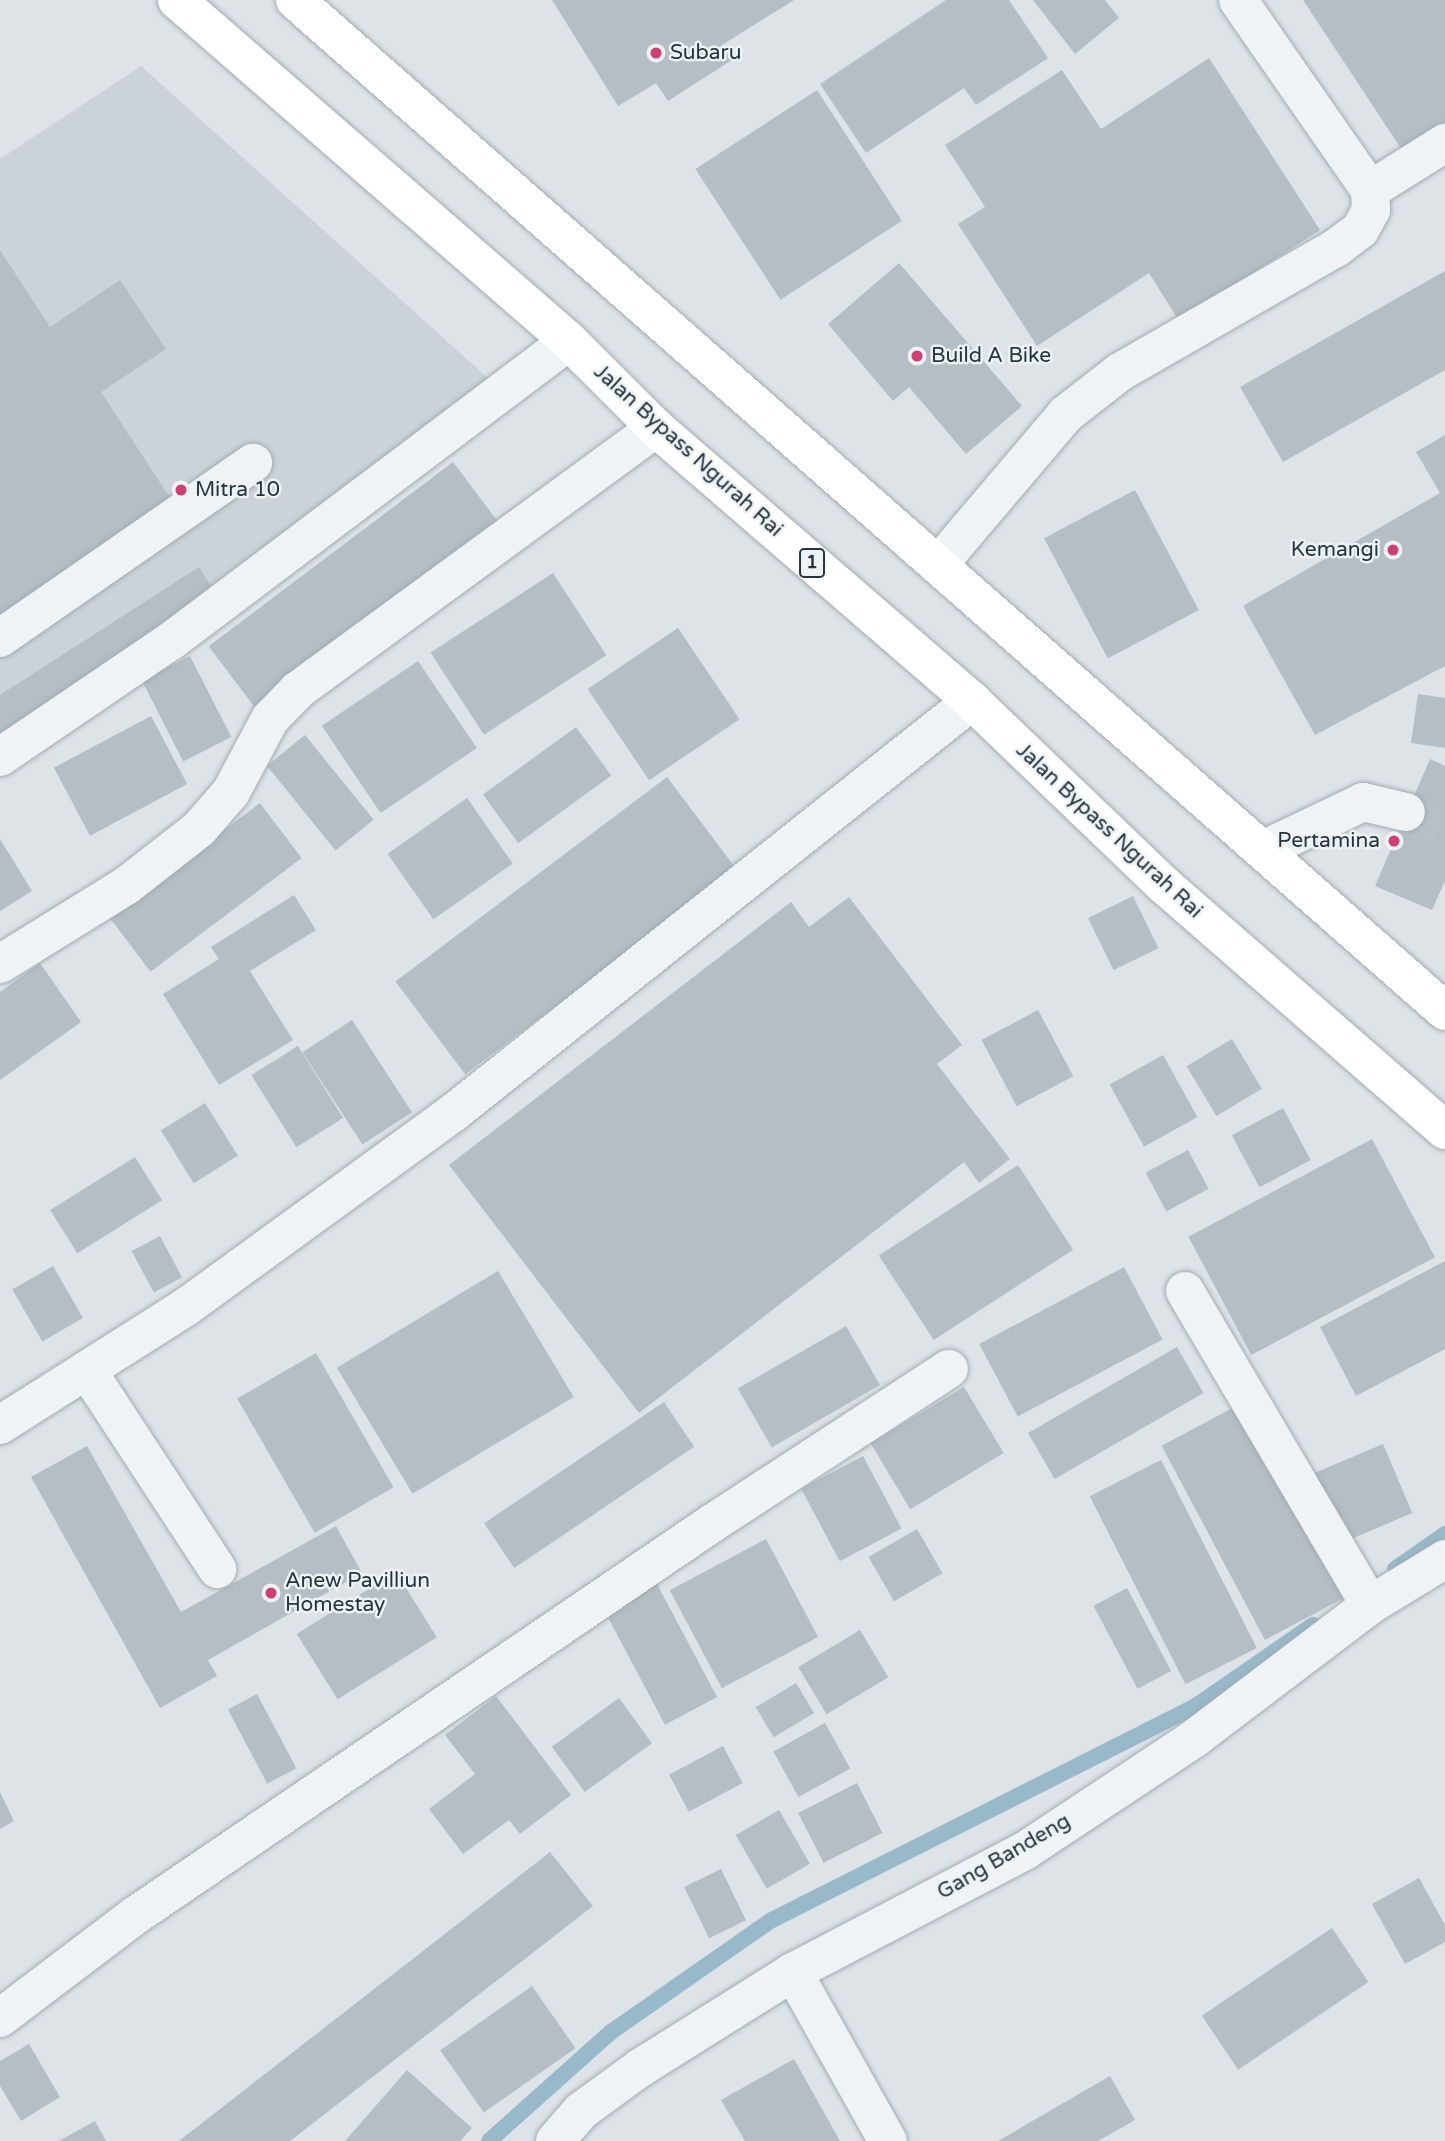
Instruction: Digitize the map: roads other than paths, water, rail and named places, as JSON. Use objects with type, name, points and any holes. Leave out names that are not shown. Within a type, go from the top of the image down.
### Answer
[{"type":"highway","name":"Jalan Bypass Ngurah Rai","points":[[177,0],[569,341],[656,428],[972,701],[1164,885],[1445,1130]]},
{"type":"highway","points":[[295,0],[938,565],[1126,734],[1263,850],[1445,1011]]},
{"type":"street","points":[[938,565],[1066,414],[1120,372],[1344,242],[1360,230],[1371,210],[1370,190],[1238,0]]},
{"type":"street","points":[[1370,190],[1445,143]]},
{"type":"street","points":[[0,757],[171,640],[569,341]]},
{"type":"street","points":[[0,964],[126,886],[199,829],[231,792],[270,719],[298,690],[656,428]]},
{"type":"street","points":[[0,638],[253,463]]},
{"type":"street","points":[[0,1425],[186,1307],[453,1113],[972,701]]},
{"type":"street","points":[[1263,850],[1363,802],[1406,811]]},
{"type":"street","points":[[1185,1291],[1370,1605]]},
{"type":"street","points":[[0,2018],[133,1917],[710,1524],[949,1369]]},
{"type":"street","points":[[87,1370],[217,1569]]},
{"type":"street","name":"Gang Bandeng","points":[[555,2141],[581,2111],[640,2068],[793,1972],[1026,1850],[1195,1738],[1370,1605],[1445,1559]]},
{"type":"street","points":[[793,1972],[888,2141]]},
{"type":"waterway","points":[[1395,1569],[1445,1534]]},
{"type":"waterway","points":[[489,2141],[611,2032],[770,1921],[1197,1705],[1313,1625]]},
{"type":"tunnel","points":[[1406,812],[1445,836]]},
{"type":"place","name":"Subaru","points":[[656,53]]},
{"type":"place","name":"Build A Bike","points":[[917,356]]},
{"type":"place","name":"Mitra 10","points":[[181,490]]},
{"type":"place","name":"Kemangi","points":[[1393,550]]},
{"type":"place","name":"Pertamina","points":[[1394,841]]},
{"type":"place","name":"Anew Pavilliun Homestay","points":[[271,1593]]}]
